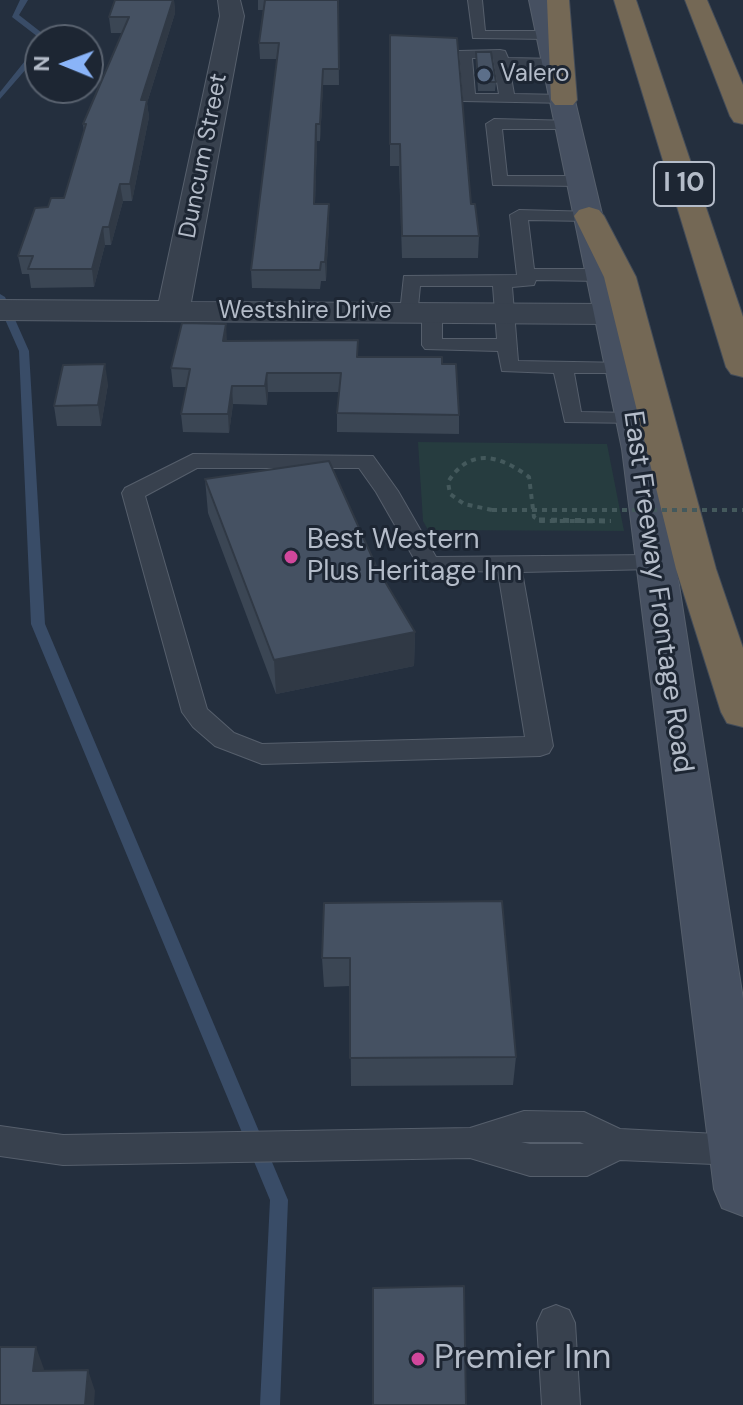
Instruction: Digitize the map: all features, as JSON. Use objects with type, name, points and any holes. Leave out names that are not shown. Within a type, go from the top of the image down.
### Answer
[{"type":"highway","points":[[558,0],[566,112]]},
{"type":"highway","name":"I 10","points":[[625,0],[743,367]]},
{"type":"highway","points":[[696,0],[743,116]]},
{"type":"highway","points":[[585,198],[620,277],[696,569],[743,712]]},
{"type":"main road","name":"East Freeway Frontage Road","points":[[540,0],[633,419],[740,1170]]},
{"type":"street","name":"Duncum Street","points":[[173,311],[232,16],[229,0]]},
{"type":"street","name":"Westshire Drive","points":[[0,310],[610,314]]},
{"type":"lane","points":[[475,0],[478,35],[548,35]]},
{"type":"lane","points":[[507,98],[500,54],[464,54],[468,98],[507,98],[566,112]]},
{"type":"lane","points":[[501,62],[555,62]]},
{"type":"lane","points":[[566,112],[494,124],[499,181],[585,198]]},
{"type":"lane","points":[[507,345],[432,345],[411,280],[527,281],[519,215],[585,198]]},
{"type":"lane","points":[[526,274],[601,275]]},
{"type":"lane","points":[[502,281],[509,367],[621,367]]},
{"type":"lane","points":[[563,367],[572,418],[633,419]]},
{"type":"lane","points":[[509,565],[540,746],[262,754],[237,747],[212,733],[195,712],[133,493],[193,461],[365,461],[387,491],[428,564],[509,565],[651,541]]},
{"type":"lane","points":[[0,1141],[63,1150],[470,1143],[530,1160],[587,1160],[617,1144],[740,1170]]},
{"type":"lane","points":[[556,1323],[561,1405]]},
{"type":"path","points":[[651,541],[541,521],[534,517],[533,506],[532,494],[529,477],[522,469],[487,459],[472,460],[451,472],[447,481],[448,490],[458,500],[492,510],[524,510],[539,510],[602,510],[618,510],[743,510]]},
{"type":"green space","points":[[418,442],[607,444],[624,531],[428,530],[423,521]]},
{"type":"building","points":[[115,0],[173,0],[141,100],[147,100],[130,184],[120,184],[109,227],[103,227],[92,269],[28,269],[33,256],[18,256],[35,208],[48,207],[51,198],[64,198],[86,124],[83,124],[92,104],[104,104],[104,75],[129,17],[109,17]]},
{"type":"building","points":[[265,0],[338,0],[339,69],[323,69],[320,124],[316,124],[314,204],[329,204],[325,262],[321,262],[320,270],[251,270],[279,43],[259,43]]},
{"type":"building","points":[[390,35],[457,38],[471,204],[475,204],[479,236],[402,236],[400,144],[390,144]]},
{"type":"building","points":[[476,52],[491,52],[496,82],[478,82]]},
{"type":"building","points":[[182,323],[226,324],[223,341],[358,340],[357,357],[442,357],[442,364],[456,364],[459,415],[337,413],[341,373],[267,373],[265,386],[232,386],[228,414],[181,414],[190,369],[171,368]]},
{"type":"building","points":[[105,364],[98,405],[54,406],[63,365]]},
{"type":"building","name":"Best Western Plus Heritage Inn","points":[[329,461],[377,568],[415,632],[274,660],[205,479]]},
{"type":"building","points":[[502,901],[516,1057],[350,1058],[350,958],[322,958],[324,903]]},
{"type":"building","name":"Premier Inn","points":[[464,1286],[466,1405],[373,1405],[373,1288]]},
{"type":"building","points":[[0,1347],[36,1347],[33,1371],[88,1370],[85,1405],[0,1405]]},
{"type":"waterway","points":[[24,0],[15,15],[27,24]]},
{"type":"waterway","points":[[0,97],[24,68]]},
{"type":"waterway","points":[[0,297],[24,351],[38,624],[279,1200],[270,1405]]},
{"type":"place","name":"Valero","points":[[484,75]]},
{"type":"place","name":"Best Western Plus Heritage Inn","points":[[291,557]]},
{"type":"place","name":"Premier Inn","points":[[418,1359]]}]
